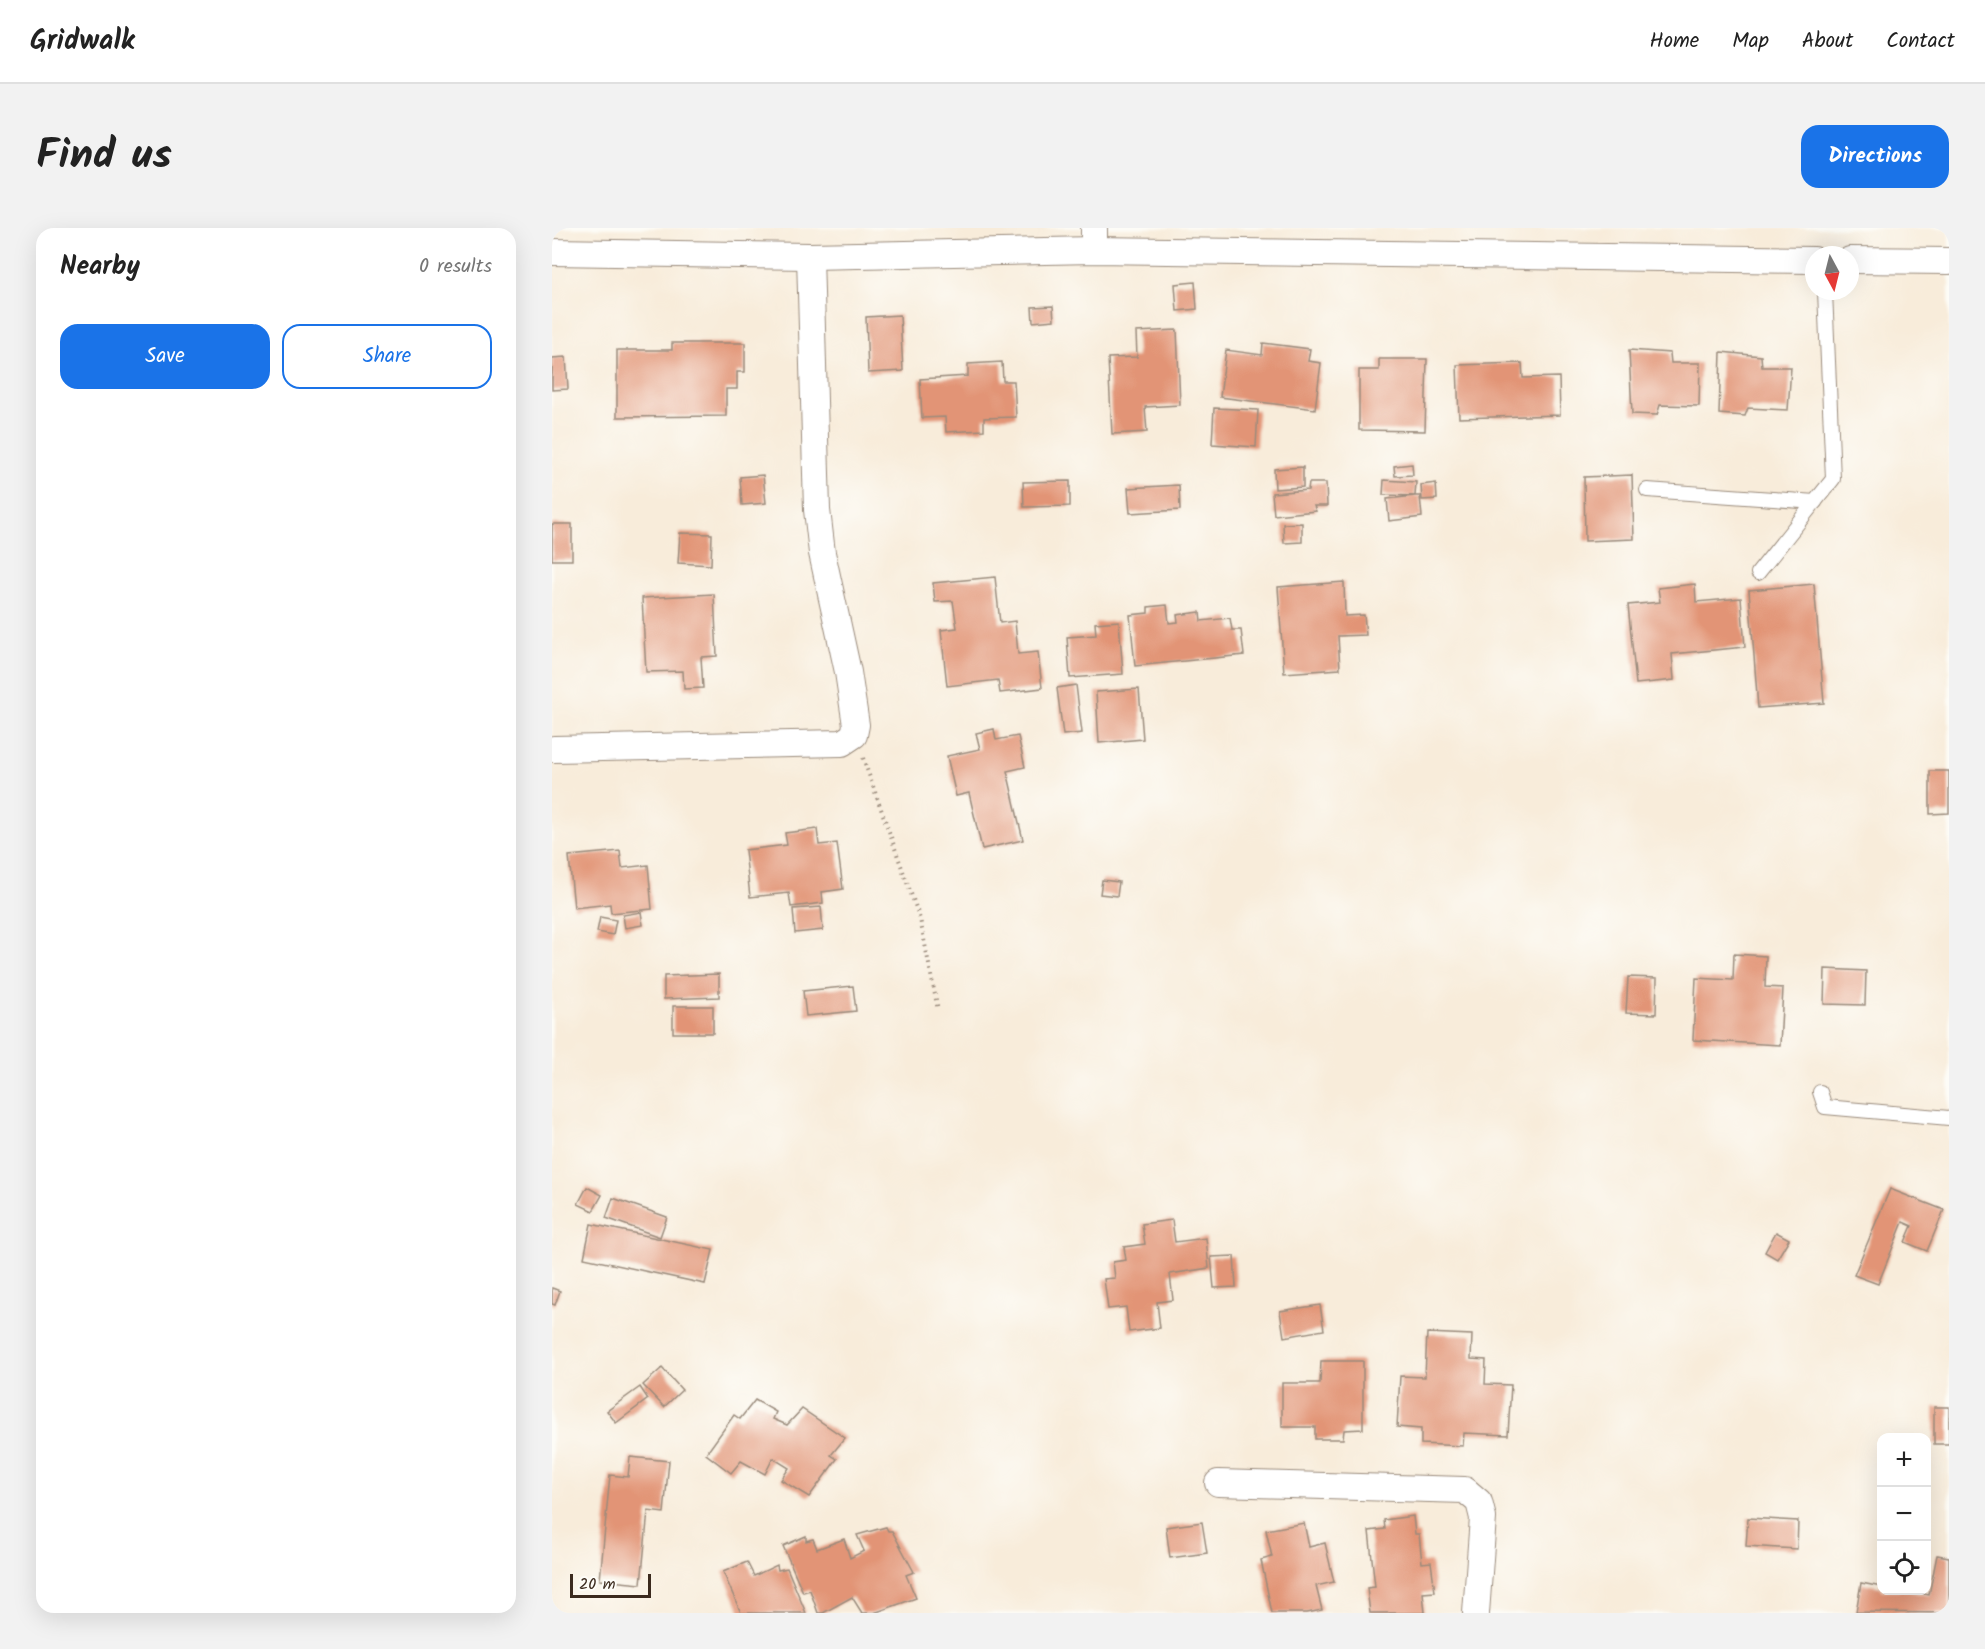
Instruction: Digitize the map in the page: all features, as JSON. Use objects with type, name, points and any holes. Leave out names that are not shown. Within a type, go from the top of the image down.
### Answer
[{"type":"street","points":[[552,252],[810,256],[1094,239],[1805,260]]},
{"type":"street","points":[[554,749],[842,743],[854,735],[856,724],[848,672],[822,553],[817,510],[810,256]]},
{"type":"street","points":[[1859,260],[1949,261]]},
{"type":"street","points":[[1218,1483],[1465,1490],[1479,1502],[1483,1518],[1476,1613]]},
{"type":"lane","points":[[1758,573],[1833,479],[1825,300]]},
{"type":"lane","points":[[1647,490],[1815,502]]},
{"type":"lane","points":[[1820,1092],[1825,1107],[1949,1118]]},
{"type":"path","points":[[854,735],[870,772],[920,919],[938,1010]]},
{"type":"building","points":[[1195,282],[1197,309],[1177,311],[1175,284]]},
{"type":"building","points":[[1053,306],[1054,320],[1033,322],[1032,307]]},
{"type":"building","points":[[900,315],[903,371],[868,373],[866,317]]},
{"type":"building","points":[[1177,330],[1180,405],[1145,407],[1147,432],[1112,434],[1108,358],[1137,357],[1136,332]]},
{"type":"building","points":[[672,343],[745,343],[745,372],[737,372],[737,389],[726,389],[726,416],[617,417],[617,350],[672,350]]},
{"type":"building","points":[[1263,343],[1310,349],[1308,361],[1321,363],[1315,409],[1220,397],[1226,350],[1262,355]]},
{"type":"building","points":[[1629,350],[1670,353],[1671,363],[1700,363],[1699,406],[1660,405],[1657,415],[1632,414]]},
{"type":"building","points":[[1721,352],[1761,356],[1762,367],[1791,367],[1788,410],[1748,408],[1745,416],[1719,414]]},
{"type":"building","points":[[566,357],[568,389],[552,390],[552,358]]},
{"type":"building","points":[[1379,359],[1427,359],[1425,431],[1359,430],[1359,370],[1379,370]]},
{"type":"building","points":[[1002,362],[1003,381],[1014,381],[1016,417],[984,418],[984,430],[946,432],[945,417],[922,418],[920,379],[968,376],[968,364]]},
{"type":"building","points":[[1522,363],[1523,378],[1559,377],[1560,415],[1459,418],[1457,365]]},
{"type":"building","points":[[1214,408],[1258,410],[1256,447],[1212,444]]},
{"type":"building","points":[[1412,464],[1413,475],[1395,476],[1394,466]]},
{"type":"building","points":[[1303,467],[1303,487],[1275,489],[1274,469]]},
{"type":"building","points":[[763,475],[766,503],[742,505],[740,477]]},
{"type":"building","points":[[1632,475],[1634,539],[1585,541],[1584,477]]},
{"type":"building","points":[[1384,480],[1416,482],[1415,496],[1383,495]]},
{"type":"building","points":[[1070,481],[1070,506],[1024,507],[1023,482]]},
{"type":"building","points":[[1309,483],[1326,483],[1327,506],[1314,506],[1316,511],[1274,515],[1272,493],[1308,490]]},
{"type":"building","points":[[1436,483],[1437,499],[1422,500],[1421,485]]},
{"type":"building","points":[[1179,485],[1180,510],[1130,513],[1128,488]]},
{"type":"building","points":[[1420,496],[1422,517],[1389,521],[1387,499]]},
{"type":"building","points":[[1302,523],[1302,542],[1284,543],[1283,524]]},
{"type":"building","points":[[552,524],[572,524],[572,560],[552,560]]},
{"type":"building","points":[[680,533],[712,534],[711,565],[678,563]]},
{"type":"building","points":[[995,577],[1000,623],[1015,621],[1018,654],[1038,652],[1042,688],[1000,693],[998,680],[947,686],[941,630],[957,628],[953,601],[935,602],[933,583]]},
{"type":"building","points":[[1344,582],[1345,616],[1364,615],[1366,635],[1338,636],[1340,669],[1284,673],[1278,587]]},
{"type":"building","points":[[1695,584],[1696,602],[1741,598],[1745,647],[1672,654],[1674,680],[1636,684],[1628,605],[1660,602],[1658,588]]},
{"type":"building","points":[[1814,584],[1824,703],[1758,708],[1749,590]]},
{"type":"building","points":[[714,594],[717,656],[701,657],[703,688],[684,689],[683,671],[646,672],[642,598]]},
{"type":"building","points":[[1167,605],[1169,623],[1178,622],[1177,615],[1200,612],[1201,621],[1230,618],[1232,630],[1241,630],[1244,655],[1135,666],[1130,615],[1148,613],[1148,607]]},
{"type":"building","points":[[1119,621],[1123,674],[1070,678],[1067,637],[1096,635],[1095,623]]},
{"type":"building","points":[[1076,685],[1082,733],[1063,735],[1057,688]]},
{"type":"building","points":[[1139,689],[1143,739],[1099,743],[1096,692]]},
{"type":"building","points":[[994,729],[996,740],[1018,736],[1025,767],[1007,771],[1023,840],[982,849],[969,793],[956,796],[947,756],[980,749],[976,733]]},
{"type":"building","points":[[1930,771],[1949,771],[1949,813],[1930,814]]},
{"type":"building","points":[[817,829],[819,845],[837,843],[843,889],[822,892],[823,903],[791,907],[789,893],[750,897],[745,850],[787,845],[785,833]]},
{"type":"building","points":[[620,851],[622,868],[648,865],[652,909],[611,913],[610,904],[574,908],[569,856]]},
{"type":"building","points":[[1102,880],[1119,882],[1117,896],[1100,894]]},
{"type":"building","points":[[821,907],[823,930],[795,933],[793,909]]},
{"type":"building","points":[[641,912],[643,925],[625,928],[623,915]]},
{"type":"building","points":[[600,917],[616,920],[613,935],[597,932]]},
{"type":"building","points":[[1734,954],[1766,956],[1765,987],[1783,988],[1780,1045],[1693,1040],[1696,978],[1733,980]]},
{"type":"building","points":[[1825,969],[1866,971],[1865,1005],[1824,1004]]},
{"type":"building","points":[[719,974],[719,997],[664,999],[664,976]]},
{"type":"building","points":[[1628,977],[1657,978],[1656,1014],[1626,1013]]},
{"type":"building","points":[[853,986],[856,1011],[806,1016],[803,991]]},
{"type":"building","points":[[673,1006],[713,1006],[713,1033],[673,1033]]},
{"type":"building","points":[[587,1187],[602,1195],[593,1211],[578,1204]]},
{"type":"building","points":[[1890,1189],[1944,1210],[1927,1251],[1905,1242],[1912,1226],[1903,1222],[1878,1284],[1854,1275]]},
{"type":"building","points":[[613,1198],[667,1217],[660,1237],[606,1218]]},
{"type":"building","points":[[1172,1220],[1175,1242],[1206,1238],[1209,1268],[1170,1274],[1173,1300],[1157,1302],[1160,1328],[1129,1332],[1126,1307],[1108,1309],[1104,1279],[1115,1278],[1113,1262],[1126,1260],[1124,1247],[1145,1244],[1142,1224]]},
{"type":"building","points":[[591,1224],[713,1250],[705,1284],[584,1258]]},
{"type":"building","points":[[1776,1232],[1789,1239],[1777,1259],[1765,1252]]},
{"type":"building","points":[[1234,1256],[1236,1287],[1214,1288],[1211,1257]]},
{"type":"building","points":[[552,1288],[560,1291],[555,1305],[552,1304]]},
{"type":"building","points":[[1320,1305],[1324,1330],[1284,1337],[1280,1311]]},
{"type":"building","points":[[1427,1333],[1472,1335],[1471,1359],[1486,1360],[1485,1384],[1511,1385],[1508,1435],[1464,1433],[1463,1446],[1421,1444],[1421,1429],[1397,1427],[1400,1376],[1425,1377]]},
{"type":"building","points":[[1321,1361],[1363,1361],[1363,1429],[1344,1430],[1343,1439],[1315,1439],[1315,1427],[1282,1427],[1282,1383],[1320,1383]]},
{"type":"building","points":[[662,1368],[682,1390],[664,1407],[643,1385]]},
{"type":"building","points":[[640,1387],[648,1399],[616,1423],[607,1411]]},
{"type":"building","points":[[755,1400],[776,1412],[773,1419],[787,1425],[802,1409],[845,1438],[831,1455],[837,1459],[809,1497],[781,1480],[789,1468],[773,1458],[765,1474],[741,1461],[731,1473],[706,1454],[734,1415],[740,1419]]},
{"type":"building","points":[[1934,1407],[1949,1407],[1949,1444],[1934,1444]]},
{"type":"building","points":[[630,1457],[669,1461],[664,1513],[648,1511],[641,1584],[600,1580],[610,1475],[628,1477]]},
{"type":"building","points":[[1413,1516],[1415,1534],[1419,1534],[1422,1563],[1431,1562],[1435,1592],[1423,1593],[1425,1613],[1370,1613],[1367,1588],[1375,1587],[1369,1531],[1385,1529],[1384,1520]]},
{"type":"building","points":[[1748,1518],[1798,1521],[1797,1549],[1746,1546]]},
{"type":"building","points":[[1202,1522],[1207,1553],[1170,1558],[1166,1527]]},
{"type":"building","points":[[1304,1523],[1309,1547],[1325,1543],[1334,1582],[1316,1586],[1322,1610],[1307,1613],[1272,1613],[1261,1560],[1272,1557],[1266,1530]]},
{"type":"building","points":[[886,1527],[888,1531],[892,1531],[914,1572],[906,1575],[916,1598],[874,1613],[862,1613],[852,1597],[823,1613],[818,1613],[810,1590],[803,1592],[783,1546],[806,1536],[806,1541],[813,1539],[817,1549],[844,1539],[850,1558],[864,1551],[857,1535]]},
{"type":"building","points":[[1937,1555],[1949,1557],[1949,1613],[1856,1612],[1861,1583],[1877,1586],[1877,1595],[1931,1595]]},
{"type":"building","points":[[747,1562],[754,1576],[777,1565],[778,1570],[787,1568],[806,1613],[741,1613],[723,1572]]}]
